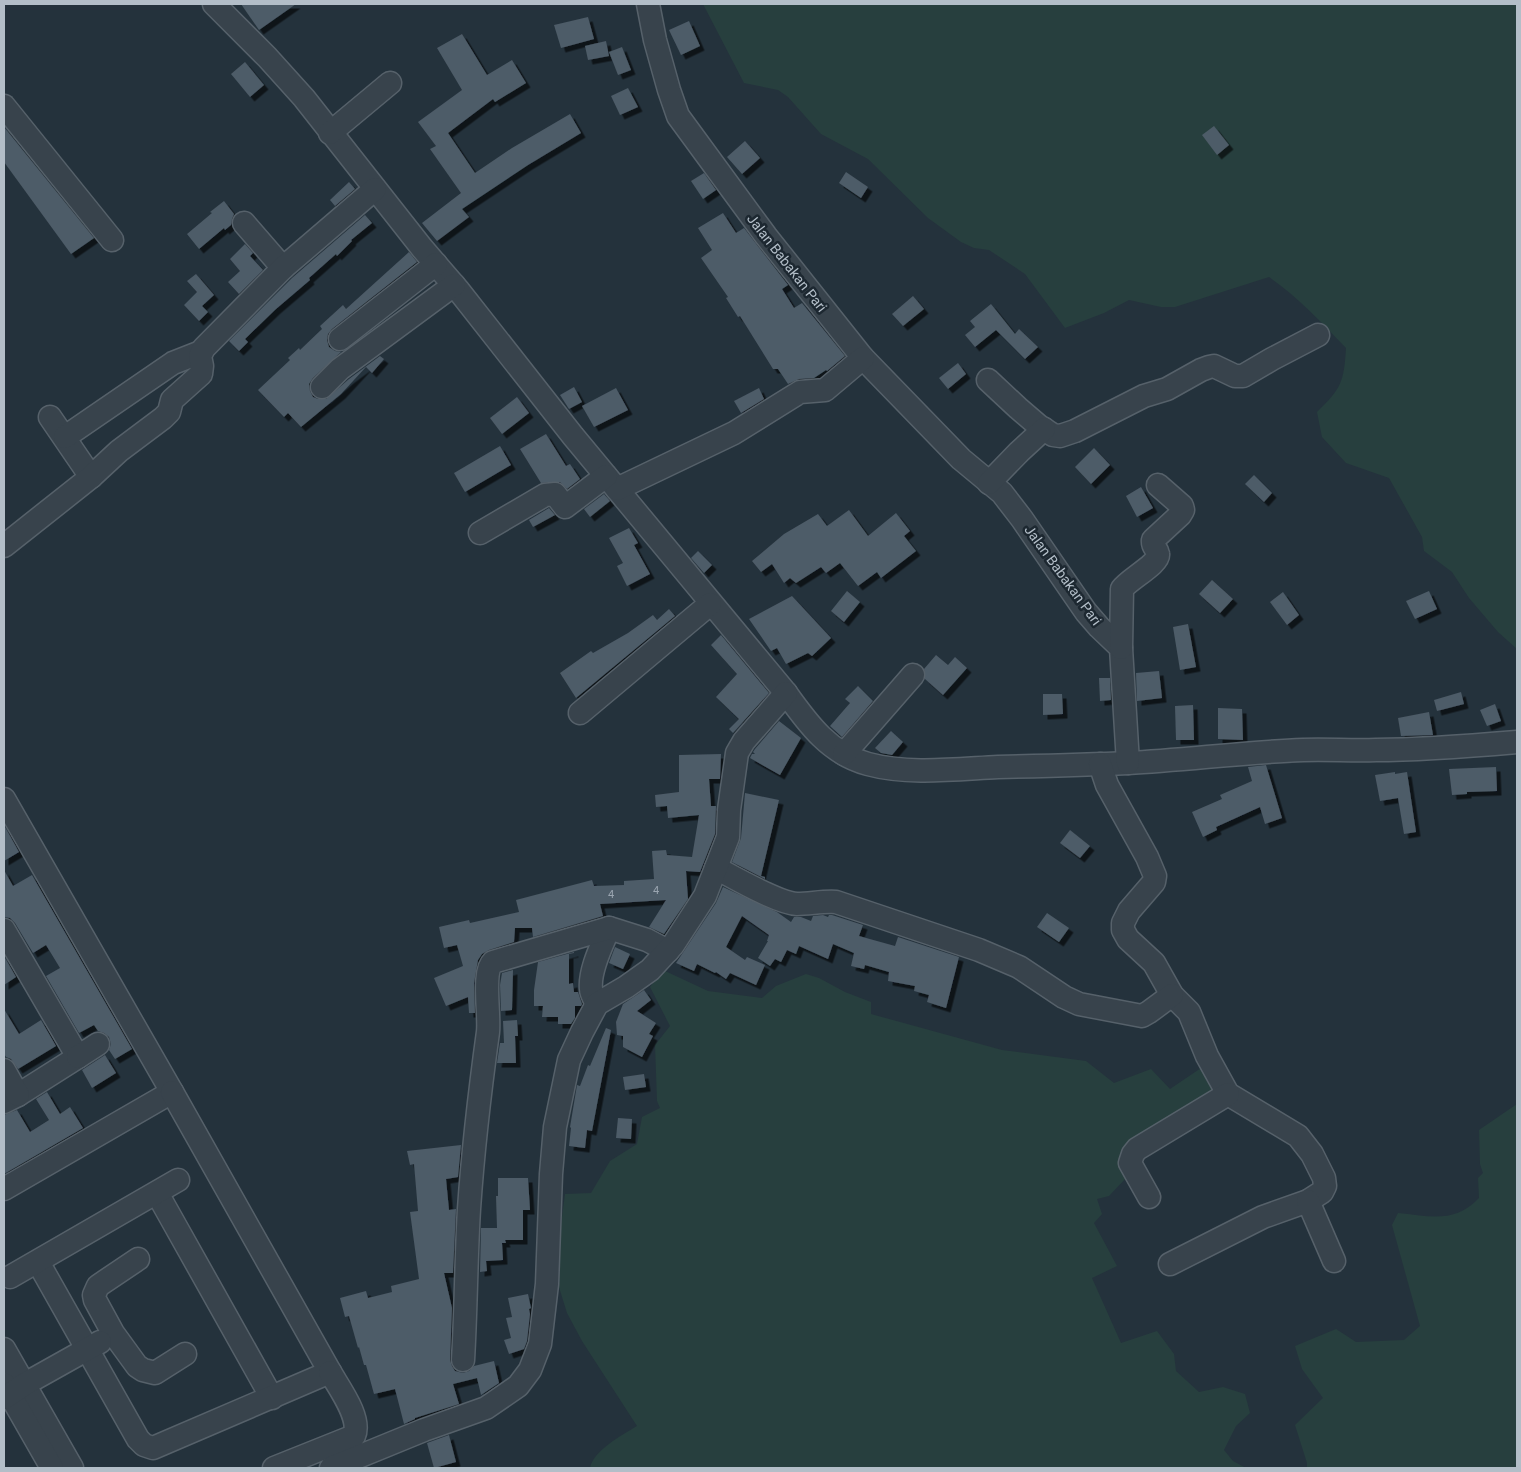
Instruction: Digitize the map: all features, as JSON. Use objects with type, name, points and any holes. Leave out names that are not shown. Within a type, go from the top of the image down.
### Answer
[{"type":"street","points":[[214,4],[267,57],[304,98],[374,189],[454,285],[573,436],[710,604],[786,694],[809,725],[830,745],[844,754],[866,764],[903,769],[1128,763],[1304,750],[1453,748],[1517,742]]},
{"type":"street","name":"Jalan Babakan Pari","points":[[648,4],[668,90],[678,116],[791,270],[863,358],[961,459],[1002,493],[1086,612],[1099,628],[1121,648]]},
{"type":"street","points":[[330,133],[390,83]]},
{"type":"street","points":[[4,106],[112,240]]},
{"type":"street","points":[[64,437],[173,363],[201,352],[283,268],[374,189]]},
{"type":"street","points":[[244,223],[283,268]]},
{"type":"street","points":[[340,339],[436,264]]},
{"type":"street","points":[[322,387],[340,370],[454,285]]},
{"type":"street","points":[[988,380],[1044,429],[1053,435],[1060,436],[1144,396],[1167,389],[1209,367],[1214,366],[1235,376],[1243,376],[1318,335]]},
{"type":"street","points":[[4,546],[91,477],[119,451],[163,418],[169,412],[172,400],[199,378],[202,370],[201,352]]},
{"type":"street","points":[[480,533],[545,495],[555,494],[565,507],[612,482],[734,433],[800,392],[825,390],[863,358]]},
{"type":"street","points":[[50,417],[91,477]]},
{"type":"street","points":[[989,483],[1013,457],[1044,429]]},
{"type":"street","points":[[1128,763],[1121,648],[1122,589],[1128,581],[1158,558],[1158,554],[1152,544],[1153,540],[1183,510],[1182,506],[1158,485]]},
{"type":"street","points":[[580,713],[710,604]]},
{"type":"street","points":[[844,754],[913,675]]},
{"type":"street","points":[[331,1468],[424,1430],[486,1408],[518,1386],[530,1370],[540,1344],[547,1284],[550,1174],[555,1127],[569,1060],[597,1004],[638,980],[650,970],[668,951],[705,896],[728,837],[729,810],[737,753],[744,741],[786,694]]},
{"type":"street","points":[[1100,764],[1107,785],[1130,830],[1147,857],[1155,876],[1154,882],[1129,911],[1123,923],[1123,930],[1128,939],[1154,964],[1172,995],[1189,1012],[1207,1056],[1228,1094],[1291,1131],[1305,1143],[1321,1171],[1325,1186],[1322,1192],[1308,1200],[1263,1217],[1170,1264]]},
{"type":"street","points":[[4,800],[172,1092],[353,1414],[357,1429],[354,1436],[274,1468]]},
{"type":"street","points":[[716,868],[750,886],[786,901],[797,904],[826,901],[836,902],[978,950],[1019,967],[1064,997],[1079,1004],[1142,1016],[1172,995]]},
{"type":"street","points":[[463,1360],[469,1208],[489,1021],[487,977],[489,965],[493,962],[609,928],[647,940],[668,951]]},
{"type":"street","points":[[597,1004],[591,990],[593,975],[598,954],[609,928]]},
{"type":"street","points":[[4,930],[78,1057]]},
{"type":"street","points":[[4,1070],[11,1099],[98,1044]]},
{"type":"street","points":[[4,1189],[172,1092]]},
{"type":"street","points":[[1149,1197],[1130,1163],[1133,1154],[1137,1149],[1228,1094]]},
{"type":"street","points":[[10,1276],[38,1262],[178,1180]]},
{"type":"street","points":[[157,1193],[272,1398]]},
{"type":"street","points":[[1308,1200],[1334,1262]]},
{"type":"street","points":[[138,1259],[95,1290],[95,1300],[113,1333],[137,1366],[155,1373],[185,1354]]},
{"type":"street","points":[[38,1262],[138,1439],[148,1448],[153,1448],[330,1372]]},
{"type":"street","points":[[10,1390],[88,1350],[113,1333]]},
{"type":"street","points":[[4,1349],[10,1390],[52,1468]]},
{"type":"street","points":[[10,1390],[72,1468]]},
{"type":"green space","points":[[703,4],[1517,4],[1517,649],[1498,632],[1469,598],[1452,572],[1424,551],[1422,537],[1389,478],[1346,463],[1322,437],[1317,412],[1340,384],[1346,348],[1309,310],[1280,285],[1269,277],[1175,307],[1161,307],[1129,300],[1104,313],[1065,328],[1025,274],[989,250],[974,248],[961,242],[928,218],[868,159],[821,134],[788,97],[778,90],[744,83]]},
{"type":"green space","points":[[663,970],[708,991],[762,998],[776,986],[806,974],[871,1002],[871,1014],[1002,1050],[1086,1061],[1114,1083],[1151,1069],[1170,1089],[1201,1068],[1215,1090],[1152,1127],[1127,1177],[1109,1196],[1097,1199],[1102,1214],[1094,1223],[1117,1266],[1092,1278],[1121,1343],[1157,1331],[1174,1354],[1176,1371],[1199,1392],[1223,1387],[1245,1394],[1250,1413],[1236,1426],[1224,1450],[1233,1461],[1246,1468],[590,1468],[596,1456],[602,1450],[637,1426],[582,1341],[567,1313],[558,1284],[559,1239],[565,1194],[591,1193],[610,1161],[637,1144],[642,1117],[660,1108],[657,1101],[655,1045],[670,1026],[650,987]]},
{"type":"green space","points":[[1517,1104],[1517,1468],[1307,1468],[1295,1425],[1323,1398],[1302,1369],[1295,1346],[1336,1329],[1356,1342],[1404,1340],[1420,1326],[1392,1225],[1398,1213],[1431,1216],[1451,1215],[1461,1212],[1479,1198],[1478,1178],[1483,1173],[1480,1164],[1479,1130]]},
{"type":"building","points":[[241,4],[296,4],[259,30]]},
{"type":"building","points":[[588,17],[594,39],[561,48],[554,25]]},
{"type":"building","points":[[689,21],[700,46],[681,55],[669,30]]},
{"type":"building","points":[[462,34],[487,75],[512,60],[526,83],[495,102],[493,99],[448,133],[475,173],[512,148],[570,114],[581,133],[528,165],[462,209],[469,217],[437,241],[422,223],[461,193],[430,149],[436,146],[418,122],[462,90],[437,48]]},
{"type":"building","points":[[606,41],[609,56],[588,60],[585,46]]},
{"type":"building","points":[[622,47],[631,70],[618,75],[609,52]]},
{"type":"building","points":[[245,62],[264,85],[250,97],[231,74]]},
{"type":"building","points":[[628,88],[638,107],[620,115],[611,96]]},
{"type":"building","points":[[1214,126],[1229,145],[1217,155],[1202,135]]},
{"type":"building","points":[[4,127],[94,238],[71,254],[4,162]]},
{"type":"building","points":[[745,141],[760,158],[742,174],[727,157]]},
{"type":"building","points":[[846,172],[868,187],[861,198],[839,183]]},
{"type":"building","points":[[704,173],[716,190],[703,199],[691,181]]},
{"type":"building","points":[[349,182],[355,189],[335,206],[330,200]]},
{"type":"building","points":[[224,201],[234,214],[231,225],[225,230],[224,228],[199,249],[187,234]]},
{"type":"building","points":[[723,213],[736,233],[744,228],[788,285],[782,289],[794,308],[802,303],[845,356],[827,371],[814,378],[799,379],[788,384],[778,369],[773,369],[740,316],[738,317],[726,298],[728,297],[701,258],[712,250],[698,228]]},
{"type":"building","points":[[365,215],[372,223],[276,309],[245,339],[248,342],[239,351],[229,341],[292,278]]},
{"type":"building","points":[[245,244],[253,253],[250,256],[263,270],[239,294],[228,282],[240,271],[230,259]]},
{"type":"building","points":[[409,252],[417,262],[328,334],[329,347],[341,352],[313,378],[309,384],[310,391],[313,397],[326,399],[349,379],[380,356],[384,359],[372,373],[366,367],[341,394],[301,427],[288,413],[284,417],[258,390],[290,360],[288,358],[299,348],[300,350],[322,329],[320,326],[343,305],[346,309]]},
{"type":"building","points":[[196,274],[214,295],[202,306],[208,312],[199,321],[184,305],[197,292],[187,281]]},
{"type":"building","points":[[913,296],[924,309],[903,326],[892,314]]},
{"type":"building","points":[[991,304],[1015,334],[1019,329],[1038,347],[1025,359],[996,330],[975,347],[965,335],[975,327],[970,321]]},
{"type":"building","points":[[958,363],[966,374],[948,389],[939,378]]},
{"type":"building","points":[[574,387],[582,402],[569,409],[560,395]]},
{"type":"building","points":[[616,388],[628,410],[594,427],[582,406]]},
{"type":"building","points":[[759,388],[764,399],[741,413],[734,401]]},
{"type":"building","points":[[517,397],[529,413],[502,434],[490,418]]},
{"type":"building","points":[[546,434],[566,466],[570,464],[580,479],[567,489],[560,482],[541,483],[520,449]]},
{"type":"building","points":[[500,446],[511,465],[465,492],[454,473]]},
{"type":"building","points":[[1094,448],[1110,465],[1091,484],[1075,467]]},
{"type":"building","points":[[1254,475],[1272,493],[1264,502],[1245,484]]},
{"type":"building","points":[[1141,487],[1153,508],[1137,517],[1126,496]]},
{"type":"building","points":[[604,494],[610,501],[590,517],[584,509]]},
{"type":"building","points":[[549,508],[555,515],[533,527],[529,520]]},
{"type":"building","points":[[849,510],[868,536],[896,513],[910,531],[904,536],[916,551],[881,578],[877,572],[858,586],[840,563],[826,573],[821,567],[796,583],[790,578],[784,583],[772,564],[761,572],[752,561],[784,534],[818,514],[827,526]]},
{"type":"building","points":[[629,528],[638,543],[634,545],[650,574],[627,586],[617,566],[623,563],[609,538]]},
{"type":"building","points":[[698,551],[712,565],[704,573],[691,558]]},
{"type":"building","points":[[1212,580],[1233,599],[1220,613],[1199,594]]},
{"type":"building","points":[[847,591],[860,602],[844,622],[831,611]]},
{"type":"building","points":[[1429,591],[1437,609],[1415,619],[1406,601]]},
{"type":"building","points":[[1283,592],[1299,615],[1287,625],[1270,602]]},
{"type":"building","points":[[792,596],[831,638],[812,656],[808,653],[786,664],[777,648],[771,651],[749,619]]},
{"type":"building","points":[[669,609],[675,616],[576,698],[560,673],[591,651],[593,653],[628,633],[653,615],[657,620]]},
{"type":"building","points":[[1188,624],[1196,667],[1180,670],[1173,627]]},
{"type":"building","points":[[721,635],[769,693],[733,733],[729,729],[739,719],[716,697],[737,674],[711,645]]},
{"type":"building","points":[[936,655],[948,665],[955,657],[967,668],[943,695],[925,679],[924,669]]},
{"type":"building","points":[[1159,671],[1162,698],[1137,701],[1136,673]]},
{"type":"building","points":[[1099,678],[1110,678],[1111,700],[1100,701]]},
{"type":"building","points":[[858,686],[873,701],[842,737],[830,726],[850,703],[845,699]]},
{"type":"building","points":[[1461,692],[1464,704],[1437,711],[1434,700]]},
{"type":"building","points":[[1043,694],[1062,694],[1063,714],[1043,715]]},
{"type":"building","points":[[1495,704],[1501,721],[1487,726],[1480,710]]},
{"type":"building","points":[[1193,705],[1194,740],[1176,740],[1175,706]]},
{"type":"building","points":[[1218,708],[1242,709],[1243,740],[1218,739]]},
{"type":"building","points":[[1429,712],[1433,735],[1401,736],[1398,718]]},
{"type":"building","points":[[779,721],[801,738],[780,775],[750,758],[752,754],[755,754],[753,752],[755,749]]},
{"type":"building","points":[[891,731],[903,742],[892,755],[881,753],[875,748]]},
{"type":"building","points":[[721,754],[720,779],[709,779],[711,806],[716,806],[715,834],[700,872],[686,871],[688,899],[664,934],[649,927],[666,900],[600,904],[603,916],[533,937],[532,928],[515,928],[514,942],[489,950],[482,954],[478,960],[474,983],[475,1013],[469,1013],[468,997],[446,1006],[434,978],[463,966],[457,945],[444,948],[439,927],[469,920],[470,923],[519,912],[516,900],[592,880],[594,886],[624,885],[624,881],[654,879],[652,851],[666,850],[667,855],[692,857],[699,815],[668,818],[667,806],[656,807],[655,795],[679,792],[679,755]]},
{"type":"building","points":[[1266,765],[1282,818],[1265,824],[1260,807],[1216,827],[1217,830],[1203,837],[1192,812],[1222,799],[1220,795],[1252,781],[1248,767]]},
{"type":"building","points":[[1496,767],[1497,791],[1467,792],[1467,794],[1452,795],[1449,769]]},
{"type":"building","points":[[1395,772],[1395,774],[1407,772],[1416,832],[1404,834],[1398,798],[1380,801],[1375,775]]},
{"type":"building","points":[[745,793],[779,800],[761,876],[765,877],[765,879],[732,862],[741,838]]},
{"type":"building","points":[[4,825],[19,852],[4,861]]},
{"type":"building","points":[[1070,830],[1090,846],[1080,858],[1060,843]]},
{"type":"building","points":[[4,870],[13,886],[32,875],[132,1049],[115,1059],[109,1050],[111,1044],[109,1037],[98,1031],[94,1025],[79,1033],[46,976],[60,968],[46,945],[33,953],[15,923],[10,918],[4,917]]},
{"type":"building","points":[[723,887],[777,912],[791,922],[794,917],[801,917],[811,921],[813,916],[823,915],[828,917],[832,915],[863,925],[859,936],[895,946],[898,937],[959,957],[946,1008],[927,1002],[929,995],[914,991],[915,986],[888,981],[889,972],[865,965],[864,969],[851,966],[854,953],[833,944],[828,959],[799,946],[796,954],[787,950],[781,962],[775,959],[770,966],[758,958],[768,941],[769,935],[742,916],[726,947],[745,960],[747,957],[765,965],[756,985],[730,973],[726,979],[716,972],[697,964],[694,971],[676,963],[716,903]]},
{"type":"building","points":[[1047,913],[1069,928],[1059,942],[1037,927]]},
{"type":"building","points":[[615,947],[630,954],[623,969],[609,963]]},
{"type":"building","points":[[574,952],[569,954],[569,984],[573,983],[574,992],[578,992],[582,1004],[581,1006],[575,1006],[575,1018],[571,1024],[558,1024],[558,1017],[542,1017],[543,1006],[534,1006],[538,962]]},
{"type":"building","points":[[4,956],[16,977],[4,985]]},
{"type":"building","points":[[513,970],[512,1010],[501,1011],[500,985],[502,973]]},
{"type":"building","points":[[644,990],[651,1000],[637,1011],[656,1023],[649,1034],[653,1036],[642,1057],[623,1047],[623,1036],[617,1035],[616,1022],[623,1004]]},
{"type":"building","points":[[4,1009],[19,1034],[41,1020],[56,1046],[18,1069],[11,1059],[4,1054]]},
{"type":"building","points":[[517,1020],[518,1036],[515,1036],[516,1063],[497,1063],[500,1043],[504,1043],[503,1021]]},
{"type":"building","points":[[606,1028],[611,1030],[592,1131],[587,1130],[585,1148],[569,1146],[577,1085],[580,1086]]},
{"type":"building","points":[[105,1055],[116,1073],[92,1088],[82,1070]]},
{"type":"building","points":[[644,1074],[646,1087],[625,1090],[623,1077]]},
{"type":"building","points":[[47,1092],[60,1114],[70,1107],[83,1128],[4,1174],[4,1115],[17,1110],[30,1132],[49,1120],[36,1099]]},
{"type":"building","points":[[618,1118],[632,1119],[631,1139],[616,1138]]},
{"type":"building","points":[[461,1145],[458,1177],[446,1179],[449,1210],[456,1209],[453,1273],[444,1273],[452,1308],[450,1360],[455,1371],[463,1373],[469,1371],[474,1366],[494,1361],[499,1383],[481,1395],[477,1378],[453,1384],[459,1404],[415,1418],[404,1424],[395,1389],[374,1394],[349,1316],[345,1317],[340,1298],[366,1291],[368,1298],[392,1292],[391,1286],[419,1279],[410,1212],[418,1211],[414,1164],[410,1165],[407,1151]]},
{"type":"building","points":[[498,1178],[528,1178],[530,1210],[523,1210],[523,1240],[505,1240],[506,1243],[502,1243],[503,1260],[486,1261],[487,1271],[480,1272],[481,1228],[497,1228],[496,1196],[498,1196]]},
{"type":"building","points":[[528,1294],[531,1308],[529,1309],[527,1341],[524,1349],[509,1354],[504,1340],[511,1338],[506,1318],[512,1317],[508,1298]]},
{"type":"building","points":[[449,1435],[456,1462],[434,1468],[427,1443]]}]
